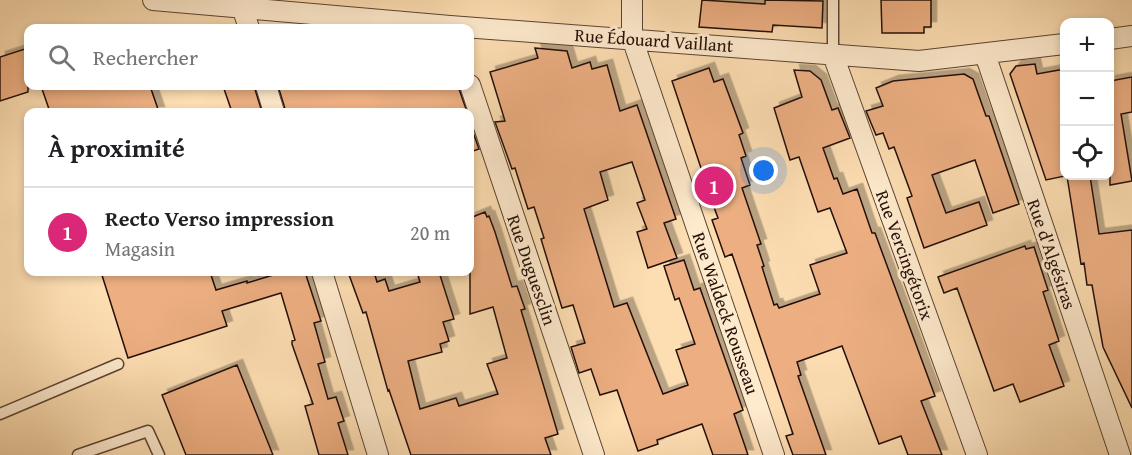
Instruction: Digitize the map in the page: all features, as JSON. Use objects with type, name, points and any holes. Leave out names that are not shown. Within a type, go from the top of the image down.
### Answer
[{"type":"street","name":"Rue Édouard Vaillant","points":[[153,0],[243,3],[424,24]]},
{"type":"street","name":"Rue Waldeck Rousseau","points":[[632,0],[632,38],[774,455]]},
{"type":"street","points":[[243,3],[248,24]]},
{"type":"street","name":"Rue Édouard Vaillant","points":[[474,28],[632,38],[920,61],[1060,45]]},
{"type":"street","points":[[1114,38],[1132,36]]},
{"type":"street","name":"Rue d'Algésiras","points":[[985,54],[1123,448]]},
{"type":"street","name":"Rue Vercingétorix","points":[[833,55],[977,455]]},
{"type":"street","points":[[267,90],[273,108]]},
{"type":"street","name":"Rue Duguesclin","points":[[472,90],[594,455]]},
{"type":"street","points":[[323,276],[378,455]]},
{"type":"lane","points":[[833,0],[833,55]]},
{"type":"lane","points":[[0,414],[118,364]]},
{"type":"lane","points":[[78,455],[148,431],[159,455]]},
{"type":"building","points":[[702,0],[765,4],[765,0],[823,1],[822,28],[773,25],[772,32],[699,27]]},
{"type":"building","points":[[881,0],[931,0],[931,27],[924,27],[924,33],[882,33]]},
{"type":"building","points":[[535,48],[567,51],[572,68],[590,62],[592,69],[607,65],[620,111],[637,105],[676,219],[664,223],[677,258],[648,268],[637,232],[647,229],[637,203],[645,200],[632,162],[600,172],[608,200],[584,209],[614,307],[627,303],[663,394],[688,385],[676,350],[695,344],[679,298],[675,300],[664,266],[684,260],[694,290],[700,288],[743,410],[734,414],[748,455],[713,455],[702,424],[657,440],[658,444],[638,451],[617,390],[600,395],[591,369],[579,373],[571,347],[585,343],[573,305],[562,308],[541,239],[544,238],[534,207],[528,209],[515,168],[512,169],[495,122],[505,121],[490,72],[538,58]]},
{"type":"building","points":[[24,49],[24,90],[28,92],[0,101],[0,57]]},
{"type":"building","points":[[1035,64],[1037,74],[1060,70],[1060,177],[1046,180],[1010,74],[1016,66]]},
{"type":"building","points":[[709,68],[714,82],[723,79],[743,133],[739,135],[746,156],[741,158],[750,185],[742,188],[761,244],[757,245],[764,266],[762,267],[774,305],[777,304],[779,308],[820,294],[810,265],[847,253],[830,208],[818,212],[799,157],[790,160],[774,108],[802,97],[794,70],[810,71],[821,80],[832,110],[838,108],[850,138],[823,148],[834,179],[837,178],[843,194],[857,189],[872,233],[875,233],[935,396],[921,401],[942,455],[908,455],[901,436],[879,444],[842,346],[797,362],[801,375],[798,376],[826,455],[793,455],[786,436],[793,434],[732,254],[725,257],[712,220],[718,218],[672,81]]},
{"type":"building","points":[[964,74],[973,79],[986,116],[989,116],[1019,204],[993,213],[975,160],[932,175],[946,213],[979,202],[987,225],[924,248],[907,198],[912,196],[894,147],[889,149],[883,133],[876,135],[866,111],[883,106],[876,88],[893,81]]},
{"type":"building","points":[[1132,77],[1132,112],[1121,114],[1132,181],[1110,185],[1110,180],[1114,180],[1114,80]]},
{"type":"building","points":[[42,90],[151,90],[158,108],[49,108]]},
{"type":"building","points":[[224,90],[255,90],[261,108],[231,108]]},
{"type":"building","points":[[279,90],[459,90],[466,108],[285,108]]},
{"type":"building","points":[[474,135],[479,149],[474,151]]},
{"type":"building","points":[[1068,180],[1091,180],[1099,234],[1132,230],[1132,408],[1103,347],[1092,285],[1087,285],[1084,263],[1081,264]]},
{"type":"building","points":[[485,212],[487,217],[489,216],[512,287],[517,286],[525,309],[521,310],[558,434],[545,438],[551,455],[411,455],[388,391],[366,312],[363,313],[349,276],[375,276],[377,282],[385,279],[389,291],[420,282],[418,276],[440,276],[454,319],[443,322],[449,341],[440,344],[442,352],[408,361],[420,409],[456,398],[459,406],[498,394],[487,364],[507,358],[493,307],[470,314],[470,276],[474,276],[474,216]]},
{"type":"building","points":[[1025,246],[1026,249],[1034,247],[1048,290],[1043,292],[1059,341],[1049,345],[1064,386],[1020,402],[1013,384],[994,391],[957,288],[944,293],[938,277]]},
{"type":"building","points":[[102,276],[211,276],[216,290],[270,276],[306,276],[321,321],[314,323],[325,362],[318,364],[328,399],[336,397],[344,421],[338,423],[348,455],[319,455],[305,406],[313,404],[292,344],[295,340],[281,293],[222,311],[227,326],[128,358]]},
{"type":"building","points":[[237,365],[273,455],[186,455],[162,395]]},
{"type":"place","name":"Recto Verso impression","points":[[714,186]]}]
